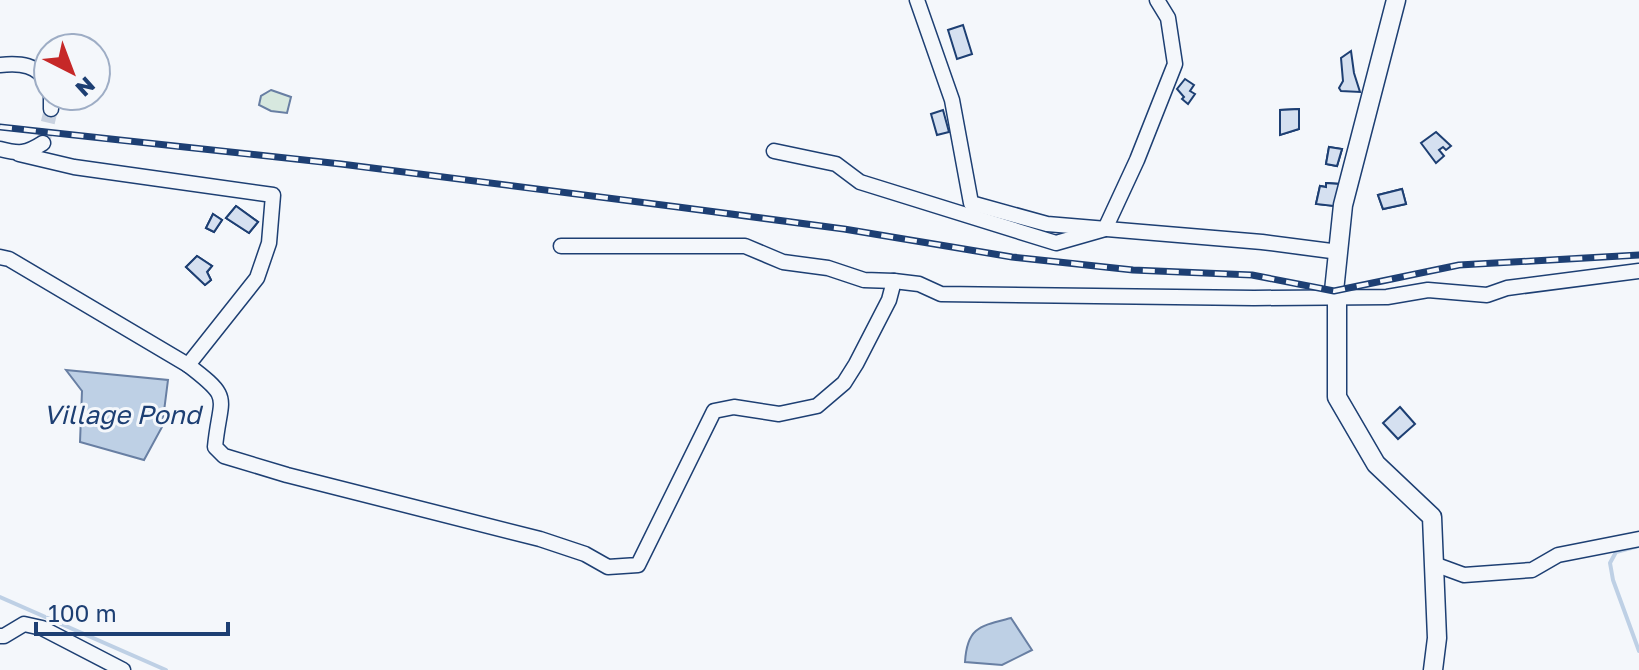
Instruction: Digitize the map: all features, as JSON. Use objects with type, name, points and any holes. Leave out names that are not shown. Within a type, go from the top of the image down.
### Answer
[{"type":"main road","points":[[1396,0],[1343,205],[1334,291],[1337,297],[1337,397],[1376,464],[1432,517],[1437,638],[1433,670]]},
{"type":"street","points":[[917,0],[952,100],[971,203],[1047,224],[1262,242],[1339,252]]},
{"type":"street","points":[[774,151],[836,164],[860,182],[1056,243],[1105,229],[1137,160],[1175,64],[1168,18],[1157,0]]},
{"type":"street","points":[[0,65],[27,65],[32,69]]},
{"type":"street","points":[[19,154],[43,143]]},
{"type":"street","points":[[0,149],[74,167],[273,195],[269,243],[257,278],[188,365]]},
{"type":"street","points":[[561,246],[745,246],[783,262],[828,268],[864,280],[919,284],[941,294],[1387,297],[1428,290],[1487,295],[1507,288],[1639,271]]},
{"type":"street","points":[[0,257],[9,259],[188,365],[214,385],[221,396],[215,447],[224,456],[540,539],[585,554],[608,567],[638,565],[714,411],[734,407],[779,414],[817,406],[844,383],[889,300],[894,281]]},
{"type":"street","points":[[1434,564],[1464,575],[1532,570],[1558,555],[1639,539]]},
{"type":"street","points":[[0,636],[24,624],[42,628],[123,670]]},
{"type":"shaded area","points":[[271,90],[291,97],[287,113],[271,111],[259,105],[261,96]]},
{"type":"water","name":"Village Pond","points":[[66,370],[168,380],[162,427],[144,460],[80,442],[82,391]]},
{"type":"water","points":[[1011,618],[1032,650],[1002,665],[965,662],[969,641],[977,630]]},
{"type":"building","points":[[963,25],[972,54],[957,59],[948,30]]},
{"type":"building","points":[[1351,51],[1360,92],[1341,91],[1339,88],[1343,81],[1341,58]]},
{"type":"building","points":[[1185,79],[1194,85],[1190,91],[1195,94],[1188,104],[1177,89]]},
{"type":"building","points":[[1299,109],[1299,129],[1280,135],[1280,110]]},
{"type":"building","points":[[1299,109],[1299,129],[1280,135],[1280,110]]},
{"type":"building","points":[[943,110],[949,132],[937,135],[931,114]]},
{"type":"building","points":[[1436,132],[1451,146],[1439,150],[1444,156],[1436,163],[1421,143]]},
{"type":"building","points":[[1329,147],[1342,149],[1337,166],[1326,164]]},
{"type":"building","points":[[1329,147],[1342,149],[1337,166],[1326,164]]},
{"type":"building","points":[[1326,183],[1340,184],[1334,206],[1316,204],[1320,186],[1326,187]]},
{"type":"building","points":[[1326,183],[1340,184],[1334,206],[1316,204],[1320,186],[1326,187]]},
{"type":"building","points":[[1402,189],[1406,204],[1383,209],[1378,195]]},
{"type":"building","points":[[1402,189],[1406,204],[1383,209],[1378,195]]},
{"type":"building","points":[[236,206],[258,222],[249,233],[226,218]]},
{"type":"building","points":[[236,206],[258,222],[249,233],[226,218]]},
{"type":"building","points":[[213,214],[222,220],[214,232],[206,228]]},
{"type":"building","points":[[213,214],[222,220],[214,232],[206,228]]},
{"type":"building","points":[[197,256],[212,266],[207,272],[211,280],[205,285],[186,267]]},
{"type":"building","points":[[197,256],[212,266],[207,272],[211,280],[205,285],[186,267]]},
{"type":"building","points":[[1400,407],[1415,424],[1398,439],[1383,423]]},
{"type":"waterway","points":[[1639,546],[1616,552],[1610,563],[1613,580],[1639,651]]},
{"type":"waterway","points":[[0,597],[166,670]]},
{"type":"tunnel","points":[[43,143],[50,112]]},
{"type":"railway","points":[[0,127],[341,164],[678,207],[844,229],[1012,257],[1133,270],[1252,275],[1334,291],[1459,265],[1639,255]]}]
